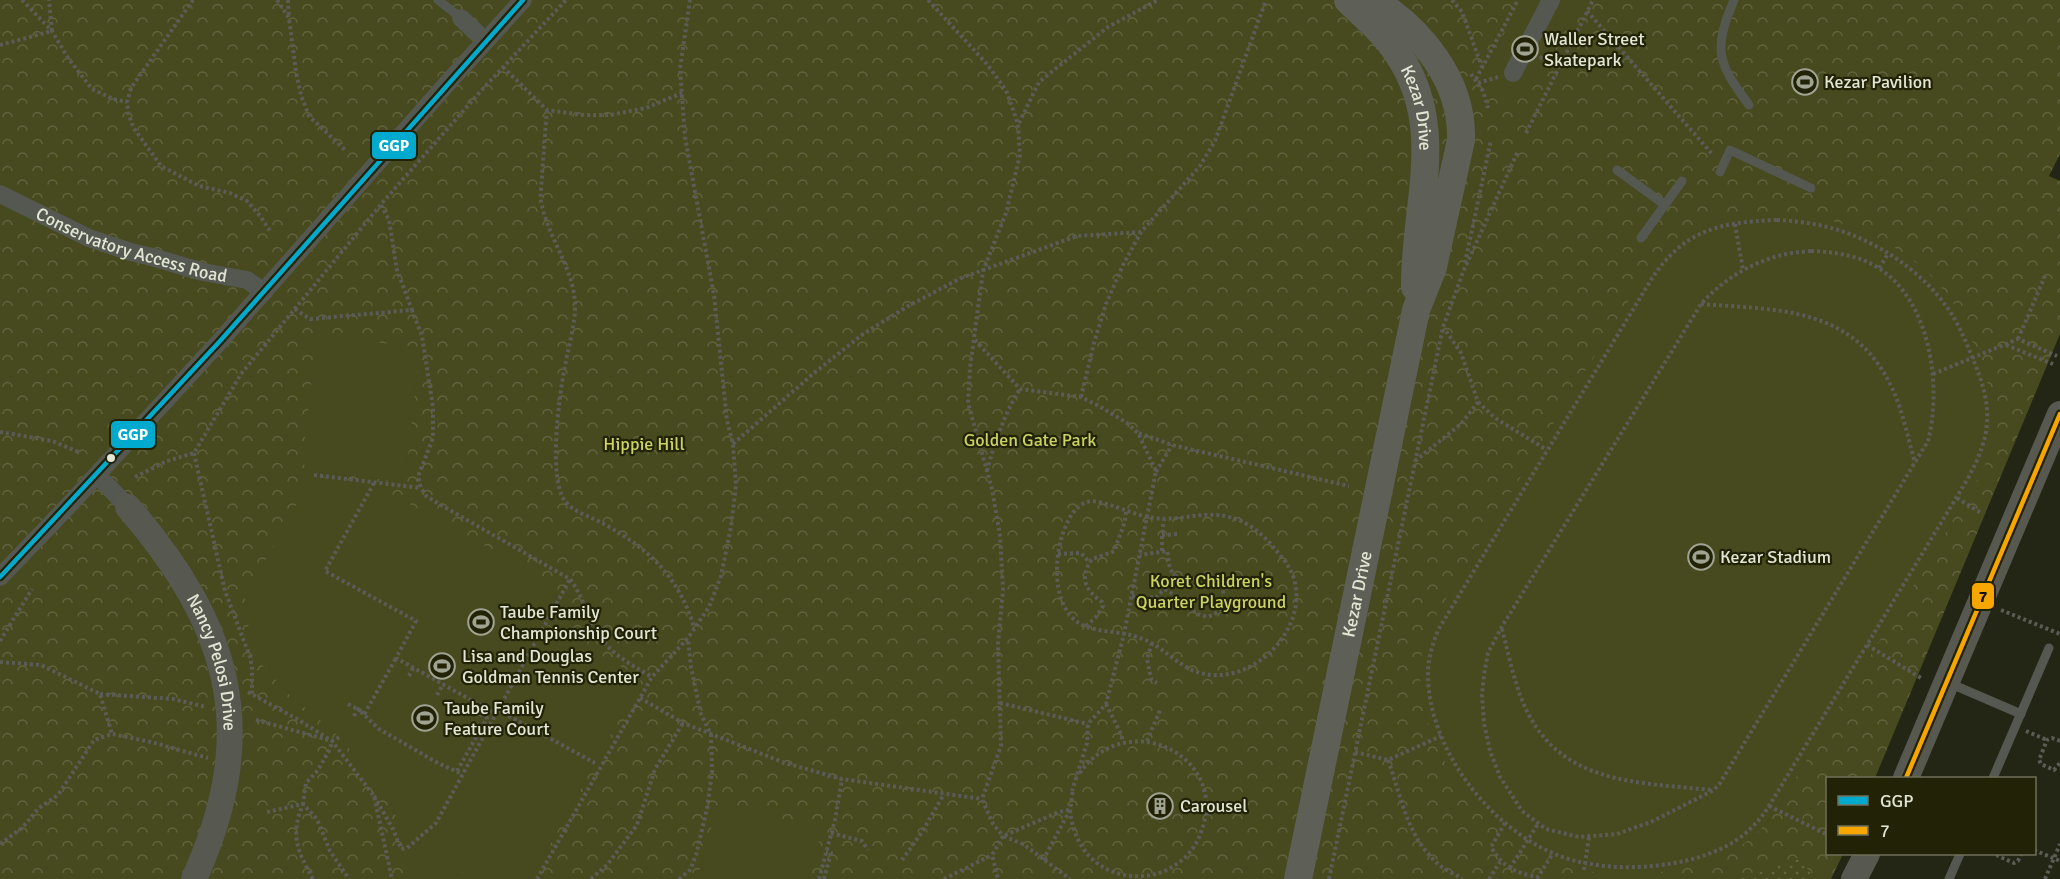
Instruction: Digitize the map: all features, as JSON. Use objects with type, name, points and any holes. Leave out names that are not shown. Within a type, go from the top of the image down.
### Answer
[{"type":"main road","name":"Kezar Drive","points":[[1348,0],[1398,53],[1413,84],[1425,129],[1427,163],[1415,262],[1416,310]]},
{"type":"main road","name":"Kezar Drive","points":[[1298,879],[1416,310],[1433,267],[1459,152],[1461,126],[1453,90],[1434,56],[1407,26],[1373,0]]},
{"type":"main road","points":[[1398,53],[1447,114],[1461,126],[1445,138],[1421,224]]},
{"type":"main road","points":[[1906,777],[2060,414]]},
{"type":"main road","name":"Nancy Pelosi Drive","points":[[128,507],[198,604],[235,699],[230,725],[229,764],[219,814],[200,876]]},
{"type":"main road","points":[[1854,879],[1866,855]]},
{"type":"main road","points":[[1871,879],[1881,855]]},
{"type":"street","points":[[0,577],[264,292],[523,0]]},
{"type":"street","points":[[1513,73],[1551,0]]},
{"type":"street","points":[[461,18],[485,41]]},
{"type":"street","name":"Conservatory Access Road","points":[[0,194],[100,242],[203,272],[248,280],[264,292]]},
{"type":"street","name":"Nancy Pelosi Drive","points":[[97,474],[128,507]]},
{"type":"lane","points":[[438,0],[461,18]]},
{"type":"lane","points":[[1734,0],[1720,38],[1720,53],[1730,80],[1749,105]]},
{"type":"lane","points":[[1721,169],[1730,150],[1811,188]]},
{"type":"lane","points":[[1617,170],[1665,205]]},
{"type":"lane","points":[[1641,238],[1682,181]]},
{"type":"lane","points":[[1992,777],[2049,648]]},
{"type":"lane","points":[[1947,682],[2021,714]]},
{"type":"lane","points":[[1949,879],[1960,855]]},
{"type":"path","points":[[22,0],[52,31],[68,58],[92,89],[113,99],[127,102]]},
{"type":"path","points":[[49,0],[52,31]]},
{"type":"path","points":[[193,0],[131,88],[127,102],[128,112],[133,127],[161,166],[199,186],[230,193],[246,201],[270,231]]},
{"type":"path","points":[[277,0],[289,18]]},
{"type":"path","points":[[288,0],[296,72],[301,95],[309,116],[345,150]]},
{"type":"path","points":[[135,477],[166,461],[194,453],[241,374],[381,205],[502,67],[566,0]]},
{"type":"path","points":[[537,879],[652,676],[688,638],[709,607],[721,576],[731,527],[736,485],[733,444],[727,421],[714,295],[685,137],[680,69],[690,0]]},
{"type":"path","points":[[928,0],[987,63],[1006,90],[1018,123],[1020,154],[1018,164],[1006,213],[983,271],[968,403],[987,471],[1000,535],[1004,590],[998,644],[1001,746],[982,799],[993,824],[1003,836],[1023,844],[1070,879]]},
{"type":"path","points":[[1018,123],[1039,82],[1108,27],[1158,0]]},
{"type":"path","points":[[1081,398],[1106,304],[1123,265],[1141,232],[1200,166],[1215,141],[1266,0]]},
{"type":"path","points":[[1452,0],[1462,12],[1482,68]]},
{"type":"path","points":[[1476,79],[1518,0]]},
{"type":"path","points":[[1526,133],[1593,0]]},
{"type":"path","points":[[1587,11],[1721,169]]},
{"type":"path","points":[[0,45],[52,31]]},
{"type":"path","points":[[502,67],[547,110],[610,116],[646,108],[682,93]]},
{"type":"path","points":[[547,110],[541,199],[549,230],[566,267],[575,304],[558,424],[556,463],[558,484],[565,501],[580,513],[604,524],[640,548],[662,567],[674,582],[687,606],[695,628]]},
{"type":"path","points":[[1463,272],[1491,140]]},
{"type":"path","points":[[1329,879],[1443,327],[1463,272],[1518,151]]},
{"type":"path","points":[[381,205],[389,220],[397,270],[422,336],[433,407],[433,438],[418,474],[421,488],[426,496],[570,579],[582,595],[588,616],[602,640],[622,660],[652,676]]},
{"type":"path","points":[[1777,220],[1813,223],[1847,233],[1888,254],[1926,282],[1948,309],[1966,340],[1985,393],[1988,414],[1987,431],[1983,449],[1957,498],[1769,806],[1759,821],[1739,839],[1712,853],[1667,864],[1639,867],[1585,862],[1553,853],[1529,840],[1505,823],[1471,787],[1453,759],[1431,704],[1429,658],[1438,630],[1651,280],[1669,254],[1681,244],[1710,230],[1735,224],[1777,220]]},
{"type":"path","points":[[1735,224],[1743,270]]},
{"type":"path","points":[[733,444],[814,373],[863,334],[910,304],[961,278],[1077,236],[1141,232]]},
{"type":"path","points":[[1811,251],[1847,255],[1867,261],[1879,268],[1898,286],[1914,310],[1929,348],[1934,402],[1928,441],[1915,463],[1714,790],[1670,813],[1633,829],[1610,835],[1589,837],[1557,833],[1538,824],[1522,812],[1507,790],[1494,764],[1486,737],[1482,708],[1484,675],[1488,653],[1501,628],[1701,304],[1743,270],[1775,256],[1811,251]]},
{"type":"path","points":[[1879,268],[1888,254]]},
{"type":"path","points":[[1933,374],[2018,339],[2045,276]]},
{"type":"path","points":[[1701,304],[1795,313],[1819,319],[1850,336],[1873,357],[1891,386],[1915,463]]},
{"type":"path","points":[[295,309],[310,320],[412,310]]},
{"type":"path","points":[[1443,327],[1461,353],[1478,402],[1495,418],[1547,450]]},
{"type":"path","points":[[974,339],[1020,388],[1081,398],[1099,406],[1138,433],[1172,445],[1349,486]]},
{"type":"path","points":[[2018,339],[2057,356]]},
{"type":"path","points":[[2005,345],[2053,364]]},
{"type":"path","points":[[987,471],[996,436],[1020,388]]},
{"type":"path","points":[[1415,462],[1461,424],[1478,402]]},
{"type":"path","points":[[0,432],[52,441],[81,453]]},
{"type":"path","points":[[1138,433],[1154,464],[1156,473]]},
{"type":"path","points":[[1072,791],[1079,774],[1091,759],[1106,748],[1122,742],[1147,741],[1164,746],[1186,761],[1197,776],[1205,802],[1203,827],[1194,847],[1176,865],[1151,878],[1123,875],[1098,864],[1080,844],[1072,828],[1070,810],[1072,791],[1087,743],[1088,724],[1106,704],[1124,634],[1156,473],[1172,445]]},
{"type":"path","points":[[194,453],[225,591],[252,668],[235,699]]},
{"type":"path","points":[[314,475],[421,488]]},
{"type":"path","points":[[348,704],[365,713],[416,621],[325,571],[374,483]]},
{"type":"path","points":[[1957,498],[1981,513]]},
{"type":"path","points":[[1093,501],[1126,510],[1164,519],[1211,513],[1226,516],[1248,525],[1273,547],[1290,571],[1296,599],[1290,621],[1276,644],[1259,662],[1238,673],[1224,676],[1200,673],[1139,637],[1085,627],[1068,615],[1062,603],[1058,580],[1058,554],[1065,526],[1081,504],[1093,501]]},
{"type":"path","points":[[1085,627],[1096,617],[1103,606],[1101,601],[1087,588],[1085,577],[1090,563],[1096,557],[1115,550],[1126,523],[1126,510]]},
{"type":"path","points":[[1162,551],[1164,519]]},
{"type":"path","points":[[1162,535],[1179,534]]},
{"type":"path","points":[[1132,596],[1156,598],[1162,590],[1166,590],[1186,602],[1194,612],[1203,617],[1210,617],[1221,609],[1224,595],[1219,585],[1207,579],[1178,578],[1171,570],[1168,552],[1140,555]]},
{"type":"path","points":[[1058,554],[1081,553],[1090,563]]},
{"type":"path","points":[[0,662],[42,665],[100,694],[173,699],[235,699],[332,741],[374,796],[393,829],[400,849],[406,848],[436,823],[570,579]]},
{"type":"path","points":[[0,641],[32,588]]},
{"type":"path","points":[[2001,610],[2060,634]]},
{"type":"path","points":[[1501,628],[1526,710],[1545,737],[1568,758],[1595,773],[1616,779],[1714,790]]},
{"type":"path","points":[[679,879],[690,870],[696,855],[707,808],[712,772],[711,735],[700,714],[688,638]]},
{"type":"path","points":[[1152,643],[1147,663],[1150,679],[1157,683]]},
{"type":"path","points":[[1867,645],[1921,678]]},
{"type":"path","points":[[396,658],[473,701],[595,763]]},
{"type":"path","points":[[409,676],[413,668]]},
{"type":"path","points":[[437,695],[443,684]]},
{"type":"path","points":[[100,694],[112,734]]},
{"type":"path","points":[[640,698],[683,723],[785,763],[842,779],[982,799]]},
{"type":"path","points":[[470,709],[473,701]]},
{"type":"path","points":[[1000,703],[1088,724]]},
{"type":"path","points":[[1106,704],[1122,736],[1122,742]]},
{"type":"path","points":[[1147,741],[1161,708]]},
{"type":"path","points":[[354,716],[358,709]]},
{"type":"path","points":[[358,709],[411,748],[463,774]]},
{"type":"path","points":[[458,771],[487,718],[478,713],[476,716]]},
{"type":"path","points":[[256,720],[332,741],[340,737]]},
{"type":"path","points":[[591,879],[607,865],[637,825],[655,768],[683,723]]},
{"type":"path","points":[[2028,732],[2047,740],[2052,738],[2060,741]]},
{"type":"path","points":[[0,844],[22,828],[39,808],[58,795],[94,740],[112,734],[151,742],[229,764]]},
{"type":"path","points":[[1355,752],[1388,760],[1442,736]]},
{"type":"path","points":[[2047,740],[2038,760],[2041,764],[2055,770],[2060,765]]},
{"type":"path","points":[[313,879],[303,860],[294,834],[296,820],[303,804],[306,783],[318,770],[332,741]]},
{"type":"path","points":[[411,748],[414,742]]},
{"type":"path","points":[[419,759],[422,754]]},
{"type":"path","points":[[1388,760],[1400,802],[1415,837],[1439,864],[1462,879]]},
{"type":"path","points":[[819,879],[842,779]]},
{"type":"path","points":[[902,860],[922,832],[944,794]]},
{"type":"path","points":[[374,796],[393,879]]},
{"type":"path","points":[[267,812],[303,804]]},
{"type":"path","points":[[303,804],[318,819],[330,851],[349,879]]},
{"type":"path","points":[[1769,806],[1826,834]]},
{"type":"path","points":[[944,879],[992,855],[1003,836],[1059,812],[1070,810]]},
{"type":"path","points":[[1043,860],[1070,810]]},
{"type":"path","points":[[1505,823],[1491,847],[1500,862],[1521,874],[1538,877],[1553,853]]},
{"type":"path","points":[[1510,868],[1538,824]]},
{"type":"path","points":[[831,833],[862,841],[868,850]]},
{"type":"path","points":[[1584,870],[1589,837]]},
{"type":"path","points":[[2045,879],[2060,844]]},
{"type":"path","points":[[2036,851],[2060,861]]},
{"type":"path","points":[[824,879],[831,853],[826,852]]},
{"type":"path","points":[[992,855],[998,879]]},
{"type":"path","points":[[1998,855],[2014,862],[2018,861],[2021,855]]},
{"type":"path","points":[[1488,879],[1500,862]]},
{"type":"path","points":[[1518,879],[1521,874]]},
{"type":"green space","name":"Golden Gate Park","points":[[0,0],[2060,0],[2060,154],[2049,176],[2060,181],[2060,334],[1875,777],[1826,777],[1826,855],[1843,855],[1831,879],[0,879]]},
{"type":"green space","name":"Waller Street Skatepark","points":[[1522,0],[1580,0],[1535,85],[1527,93],[1509,98],[1500,96],[1493,90],[1487,73],[1489,62]]},
{"type":"green space","name":"Kezar Stadium","points":[[1777,212],[1828,220],[1876,237],[1919,265],[1937,283],[1953,303],[1964,323],[1988,384],[1995,422],[1990,451],[1969,494],[1777,809],[1758,832],[1748,841],[1724,855],[1670,871],[1612,874],[1570,868],[1533,850],[1511,835],[1470,797],[1454,775],[1440,752],[1429,726],[1422,700],[1420,665],[1425,641],[1438,612],[1653,261],[1666,247],[1680,237],[1709,222],[1741,215]]},
{"type":"green space","points":[[327,336],[413,347],[419,357],[406,474],[397,481],[310,471],[302,462],[316,345]]},
{"type":"green space","name":"Lisa and Douglas Goldman Tennis Center","points":[[312,476],[374,484],[551,583],[557,594],[541,622],[642,678],[532,877],[507,877],[466,870],[453,879],[432,879],[400,862],[404,838],[390,800],[341,738],[289,694],[252,654],[245,598]]},
{"type":"green space","points":[[719,801],[822,830],[808,879],[697,879]]},
{"type":"green space","points":[[1800,857],[1814,879],[1739,879]]},
{"type":"transit line","name":"GGP","points":[[0,577],[220,341],[523,0]]},
{"type":"transit line","name":"7","points":[[1906,777],[2060,414]]},
{"type":"place","name":"Waller Street Skatepark","points":[[1525,49]]},
{"type":"place","name":"Kezar Pavilion","points":[[1805,82]]},
{"type":"place","name":"Kezar Stadium","points":[[1701,557]]},
{"type":"place","name":"Taube Family Championship Court","points":[[481,622]]},
{"type":"place","name":"Lisa and Douglas Goldman Tennis Center","points":[[442,666]]},
{"type":"place","name":"Taube Family Feature Court","points":[[425,718]]},
{"type":"place","name":"Carousel","points":[[1160,806]]},
{"type":"park label","name":"Hippie Hill","points":[[644,444]]},
{"type":"park label","name":"Koret Children's Quarter Playground","points":[[1211,591]]}]
